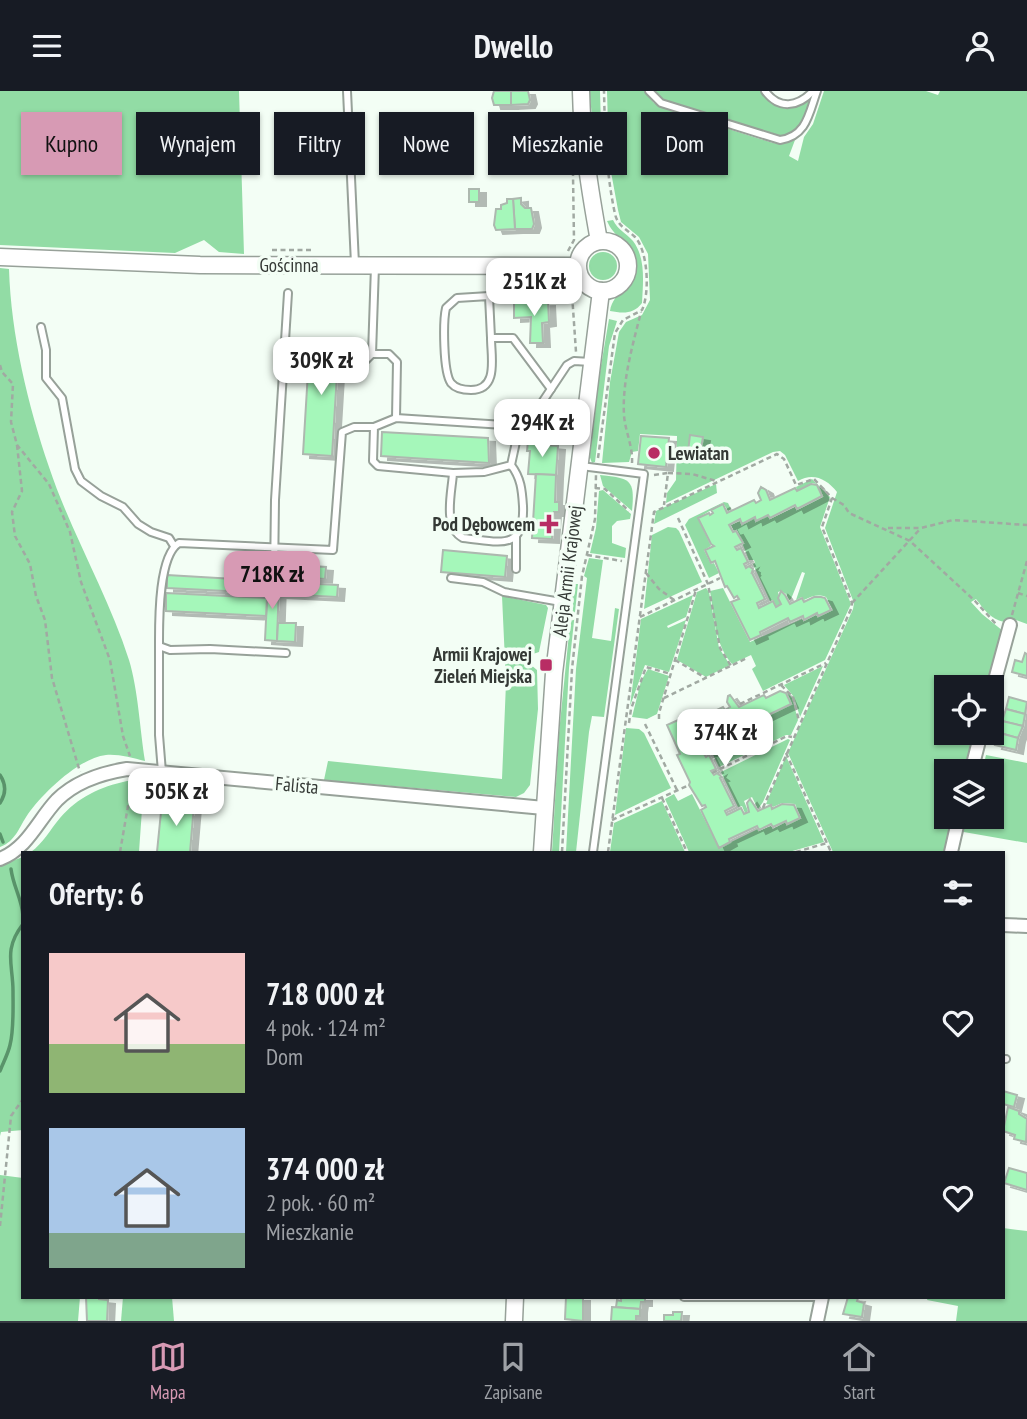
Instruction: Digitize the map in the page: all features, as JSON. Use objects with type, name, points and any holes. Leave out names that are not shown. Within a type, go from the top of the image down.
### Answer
[{"type":"street","points":[[581,91],[587,166],[599,241]]},
{"type":"street","points":[[599,241],[621,247],[628,261],[622,283],[609,291],[595,290],[584,283],[578,266],[582,252],[592,243],[599,241]]},
{"type":"street","name":"Gościnna","points":[[0,257],[178,264],[578,266]]},
{"type":"street","name":"Aleja Armii Krajowej","points":[[542,851],[551,709],[601,291]]},
{"type":"street","points":[[996,675],[1009,627]]},
{"type":"street","name":"Falista","points":[[0,859],[18,849],[58,799],[83,781],[113,771],[162,772],[544,808]]},
{"type":"street","points":[[951,851],[956,829]]},
{"type":"street","points":[[1005,925],[1027,926]]},
{"type":"street","points":[[514,1321],[515,1299]]},
{"type":"street","points":[[817,1321],[822,1299]]},
{"type":"lane","points":[[347,91],[355,265]]},
{"type":"lane","points":[[649,91],[661,103],[780,139],[795,135],[802,129],[815,91]]},
{"type":"lane","points":[[765,91],[775,102],[788,105],[803,100],[815,91]]},
{"type":"lane","points":[[348,369],[360,365],[372,353],[375,266]]},
{"type":"lane","points":[[274,578],[275,500],[288,293]]},
{"type":"lane","points":[[489,296],[490,380],[475,390],[461,389],[455,386],[446,371],[446,308],[457,298],[517,293]]},
{"type":"lane","points":[[41,327],[46,350],[46,377],[62,398],[75,469],[81,481],[122,507],[150,532],[169,538],[174,546]]},
{"type":"lane","points":[[491,338],[513,338],[551,389]]},
{"type":"lane","points":[[372,353],[389,354],[397,362],[396,418]]},
{"type":"lane","points":[[453,473],[450,513],[457,535],[463,538],[502,541],[516,537],[524,522],[522,485],[511,465],[519,428],[531,419],[571,362],[593,362]]},
{"type":"lane","points":[[162,772],[159,735],[159,646],[163,581],[174,546],[179,543],[333,550],[342,432],[354,427],[374,427],[396,418],[519,428]]},
{"type":"lane","points":[[374,427],[373,461],[378,466],[453,473],[484,472],[511,465]]},
{"type":"lane","points":[[579,466],[644,474],[593,851]]},
{"type":"lane","points":[[516,537],[516,569]]},
{"type":"lane","points":[[451,579],[482,582],[504,592],[563,602]]},
{"type":"lane","points":[[159,646],[170,650],[286,653]]},
{"type":"path","points":[[604,91],[606,166],[617,219],[638,241],[645,260],[646,299],[640,311],[624,401],[624,417],[633,456],[630,473]]},
{"type":"path","points":[[565,253],[573,244],[574,223]]},
{"type":"path","points":[[597,464],[615,333],[623,320],[640,311]]},
{"type":"path","points":[[0,365],[2,372],[13,384],[11,422],[17,445],[22,491],[12,512],[15,536],[30,564],[36,596],[45,621],[52,678],[83,781]]},
{"type":"path","points":[[17,445],[49,484],[70,532],[81,582],[110,660],[123,736],[135,770],[120,851]]},
{"type":"path","points":[[608,851],[654,512],[778,454],[785,459],[796,485],[814,478],[832,498],[844,505],[849,513],[910,541],[999,627],[1009,627],[1027,562]]},
{"type":"path","points":[[664,506],[668,473]]},
{"type":"path","points":[[562,851],[572,669],[582,580],[595,519],[596,474]]},
{"type":"path","points":[[644,474],[692,474],[716,481]]},
{"type":"path","points":[[595,488],[604,489],[631,512],[639,514]]},
{"type":"path","points":[[762,810],[851,609],[852,603],[822,527],[832,498]]},
{"type":"path","points":[[678,518],[708,585],[720,648],[731,666]]},
{"type":"path","points":[[884,528],[921,528],[953,520],[1027,525]]},
{"type":"path","points":[[852,603],[921,528]]},
{"type":"path","points":[[580,554],[632,562]]},
{"type":"path","points":[[646,573],[659,589],[674,600]]},
{"type":"path","points":[[640,617],[720,578]]},
{"type":"path","points":[[659,719],[696,590]]},
{"type":"path","points":[[1018,593],[1027,596]]},
{"type":"path","points":[[664,698],[747,658]]},
{"type":"path","points":[[675,660],[706,678]]},
{"type":"path","points":[[740,704],[827,662]]},
{"type":"path","points":[[629,723],[631,709],[646,667],[671,674]]},
{"type":"path","points":[[780,685],[793,697],[800,722]]},
{"type":"path","points":[[645,724],[677,790]]},
{"type":"path","points":[[712,773],[787,736],[793,738]]},
{"type":"path","points":[[786,753],[831,851]]},
{"type":"path","points":[[612,820],[689,785]]},
{"type":"path","points":[[662,797],[687,851]]},
{"type":"path","points":[[799,851],[827,843]]},
{"type":"path","points":[[0,1226],[11,1117],[21,1102]]},
{"type":"green space","points":[[0,91],[239,91],[240,112],[136,112],[136,175],[242,175],[244,254],[219,252],[204,240],[175,253],[0,245]]},
{"type":"green space","points":[[589,91],[600,91],[601,112],[592,112]]},
{"type":"green space","points":[[607,91],[644,91],[654,103],[676,112],[641,112],[641,175],[728,175],[728,129],[773,143],[782,144],[795,140],[789,156],[798,161],[804,137],[813,124],[824,91],[926,91],[938,95],[940,91],[1027,91],[1027,624],[1010,618],[1004,622],[999,621],[976,599],[971,602],[1003,631],[992,675],[934,675],[934,745],[974,745],[970,759],[934,759],[934,829],[952,829],[945,851],[833,851],[788,753],[853,609],[854,603],[825,528],[837,492],[833,487],[814,477],[798,481],[785,455],[780,451],[666,503],[667,493],[676,480],[677,436],[640,434],[638,451],[632,452],[629,462],[602,463],[610,382],[619,332],[626,322],[642,315],[650,300],[648,254],[639,237],[621,222],[612,175],[627,175],[627,112],[608,112]]},
{"type":"green space","points":[[652,91],[761,91],[778,107],[784,108],[797,106],[811,97],[798,126],[782,136],[728,120],[728,112],[701,112],[667,102]]},
{"type":"green space","points":[[613,220],[633,241],[642,263],[642,303],[635,310],[627,312],[610,311],[635,271],[632,252],[607,221]]},
{"type":"green space","points":[[603,252],[613,256],[617,266],[613,276],[603,280],[593,276],[589,266],[593,256]]},
{"type":"green space","points":[[0,268],[9,269],[13,319],[22,369],[49,467],[111,611],[129,660],[137,697],[145,761],[106,755],[73,769],[43,796],[14,837],[0,847]]},
{"type":"green space","points":[[609,319],[617,321],[609,346],[595,462],[592,463],[589,455]]},
{"type":"green space","points":[[600,475],[629,483],[633,493],[632,511],[603,486]]},
{"type":"green space","points":[[812,479],[817,484],[812,483],[797,491],[796,487]]},
{"type":"green space","points":[[716,484],[717,493],[654,524],[656,511]]},
{"type":"green space","points":[[817,484],[830,497],[820,527],[851,604],[825,660],[763,691],[752,669],[756,666],[751,655],[732,664],[726,656],[716,630],[710,591],[723,588],[750,642],[802,619],[804,621],[816,615],[818,617],[833,610],[823,596],[796,600],[805,573],[802,572],[791,599],[781,591],[778,592],[781,604],[776,606],[773,600],[770,601],[753,564],[754,560],[749,560],[737,530],[734,531],[731,525],[740,521],[742,524],[754,518],[756,521],[768,516],[770,519],[795,507],[797,510],[823,497]]},
{"type":"green space","points":[[603,490],[631,514],[630,519],[617,521],[612,526],[612,543],[626,548],[625,558],[590,553],[596,528],[599,491]]},
{"type":"green space","points":[[724,502],[728,503],[731,509],[728,511],[723,503],[698,518],[711,546],[704,550],[719,573],[709,578],[685,525],[689,519]]},
{"type":"green space","points":[[668,527],[679,531],[702,582],[644,609],[652,535]]},
{"type":"green space","points":[[589,558],[603,560],[592,638],[611,641],[615,608],[619,609],[604,717],[592,716],[589,732],[576,851],[566,851],[576,669],[587,578],[584,576]]},
{"type":"green space","points":[[574,584],[578,584],[569,668],[559,851],[552,851],[559,733]]},
{"type":"green space","points":[[706,588],[719,648],[730,665],[706,677],[677,660],[697,592]]},
{"type":"green space","points":[[693,595],[686,617],[667,626],[668,628],[686,620],[669,672],[645,665],[630,706],[641,619]]},
{"type":"green space","points":[[502,596],[546,605],[548,608],[539,652],[533,654],[531,665],[537,670],[538,709],[530,785],[524,793],[516,797],[324,780],[328,761],[502,779],[506,683]]},
{"type":"green space","points":[[823,666],[800,717],[794,697],[784,685]]},
{"type":"green space","points":[[648,669],[669,676],[657,714],[647,719],[632,717],[641,681]]},
{"type":"green space","points":[[786,691],[792,698],[798,720],[791,735],[719,767],[705,738],[701,739],[698,733],[708,728],[711,732],[723,726],[725,729],[737,724],[739,727],[764,715],[766,717],[792,704]]},
{"type":"green space","points":[[626,728],[639,729],[644,733],[671,788],[615,815]]},
{"type":"green space","points":[[790,740],[763,802],[758,809],[752,797],[744,801],[748,811],[745,813],[742,806],[738,807],[721,772]]},
{"type":"green space","points":[[986,755],[1027,763],[1027,843],[958,831],[1004,829],[1004,759],[985,759]]},
{"type":"green space","points":[[786,756],[824,842],[792,851],[689,851],[665,799],[674,794],[678,801],[692,794],[719,848],[758,829],[759,831],[771,826],[773,829],[785,822],[787,825],[801,818],[795,804],[782,803],[773,807],[766,804]]},
{"type":"green space","points":[[127,781],[144,781],[139,851],[32,851],[74,804],[108,786]]},
{"type":"green space","points":[[662,801],[685,851],[610,851],[614,823]]},
{"type":"green space","points":[[21,858],[21,1130],[1,1132],[0,1136],[0,865]]},
{"type":"green space","points":[[0,1175],[21,1178],[21,1299],[80,1299],[78,1321],[0,1321]]},
{"type":"green space","points":[[1005,1228],[1027,1231],[1027,1321],[956,1321],[958,1306],[927,1300],[1005,1299]]},
{"type":"green space","points":[[123,1299],[172,1299],[174,1321],[121,1321]]},
{"type":"building","points":[[494,91],[511,91],[511,105],[494,105]]},
{"type":"building","points":[[511,91],[528,91],[528,104],[511,105]]},
{"type":"building","points":[[469,189],[479,189],[479,202],[469,202]]},
{"type":"building","points":[[521,198],[521,204],[525,208],[531,208],[534,224],[532,229],[515,229],[513,199]]},
{"type":"building","points":[[507,199],[513,199],[515,229],[496,230],[496,209],[501,209]]},
{"type":"building","points":[[548,302],[549,322],[542,323],[543,343],[530,343],[531,317],[514,318],[514,303]]},
{"type":"building","points":[[310,339],[339,341],[332,456],[303,454]]},
{"type":"building","points":[[382,432],[488,438],[489,463],[381,456]]},
{"type":"building","points":[[690,435],[703,437],[700,454],[688,452]]},
{"type":"building","points":[[641,436],[669,438],[666,467],[638,464]]},
{"type":"building","points":[[528,441],[558,446],[556,475],[528,474]]},
{"type":"building","points":[[536,474],[556,475],[555,502],[559,502],[559,512],[554,512],[552,539],[532,538]]},
{"type":"building","points":[[811,484],[817,485],[822,496],[797,509],[795,505],[770,518],[768,515],[756,521],[755,517],[742,524],[740,519],[729,525],[743,543],[735,547],[737,550],[741,548],[748,562],[744,564],[746,568],[751,565],[752,572],[754,571],[752,573],[765,599],[757,603],[759,608],[773,601],[776,607],[781,604],[778,598],[781,591],[790,604],[802,598],[804,602],[814,597],[825,598],[831,610],[804,620],[803,616],[790,622],[788,618],[750,640],[731,602],[739,599],[737,596],[734,598],[727,586],[725,587],[715,561],[711,563],[705,550],[714,546],[698,518],[709,513],[710,515],[713,513],[711,510],[723,504],[727,513],[754,500],[756,503],[761,500],[758,493],[761,487],[766,490],[770,500]]},
{"type":"building","points":[[443,550],[507,556],[505,577],[441,572]]},
{"type":"building","points":[[281,564],[326,567],[325,579],[281,576]]},
{"type":"building","points":[[167,575],[268,581],[267,593],[167,588]]},
{"type":"building","points":[[268,581],[279,582],[277,641],[265,640]]},
{"type":"building","points":[[279,582],[338,585],[337,597],[279,594]]},
{"type":"building","points":[[166,593],[267,598],[266,616],[166,611]]},
{"type":"building","points":[[278,623],[296,623],[295,642],[277,641]]},
{"type":"building","points":[[1025,653],[1027,676],[1012,672],[1015,660],[1022,662]]},
{"type":"building","points":[[780,691],[786,693],[791,704],[738,725],[737,722],[725,728],[723,725],[711,731],[709,726],[696,732],[700,741],[704,739],[710,752],[704,754],[706,757],[709,755],[716,769],[711,771],[714,775],[719,772],[734,806],[725,811],[727,815],[741,808],[744,814],[749,812],[747,803],[750,799],[758,811],[771,805],[772,809],[782,804],[794,805],[800,818],[773,827],[771,824],[759,830],[757,826],[729,839],[730,842],[719,848],[701,810],[706,807],[702,806],[689,785],[677,755],[680,754],[667,725],[682,721],[680,717],[692,712],[696,720],[723,707],[725,710],[730,707],[727,702],[730,695],[739,707]]},
{"type":"building","points":[[1009,697],[1027,702],[1025,714],[1006,709]]},
{"type":"building","points":[[1006,709],[1025,714],[1023,726],[1004,721]]},
{"type":"building","points":[[1004,721],[1023,726],[1018,738],[1004,734]]},
{"type":"building","points":[[1004,734],[1018,738],[1016,750],[995,745],[1004,745]]},
{"type":"building","points":[[162,802],[194,805],[190,851],[157,851]]},
{"type":"building","points":[[1005,1092],[1017,1095],[1014,1107],[1005,1105]]},
{"type":"building","points":[[1008,1107],[1019,1111],[1019,1114],[1027,1119],[1026,1142],[1014,1139],[1015,1135],[1005,1132]]},
{"type":"building","points":[[1009,1168],[1027,1173],[1027,1190],[1005,1183]]},
{"type":"building","points":[[86,1299],[108,1300],[107,1321],[87,1321]]},
{"type":"building","points":[[566,1299],[583,1299],[583,1321],[565,1319]]},
{"type":"building","points":[[645,1299],[645,1302],[641,1302],[640,1309],[616,1307],[617,1300]]},
{"type":"building","points":[[847,1299],[858,1299],[864,1303],[862,1317],[843,1314]]},
{"type":"building","points":[[612,1307],[640,1309],[640,1316],[636,1316],[636,1321],[611,1321]]},
{"type":"building","points":[[673,1312],[682,1312],[681,1321],[664,1321],[664,1315],[673,1315]]},
{"type":"waterway","points":[[0,775],[4,789],[0,803]]},
{"type":"waterway","points":[[0,834],[3,842]]},
{"type":"waterway","points":[[11,869],[21,904]]},
{"type":"waterway","points":[[0,1071],[12,1033],[11,950],[21,927]]},
{"type":"place","name":"Lewiatan","points":[[654,453]]},
{"type":"place","name":"Pod Dębowcem","points":[[549,524]]},
{"type":"place","name":"Armii Krajowej Zieleń Miejska","points":[[546,665]]}]
